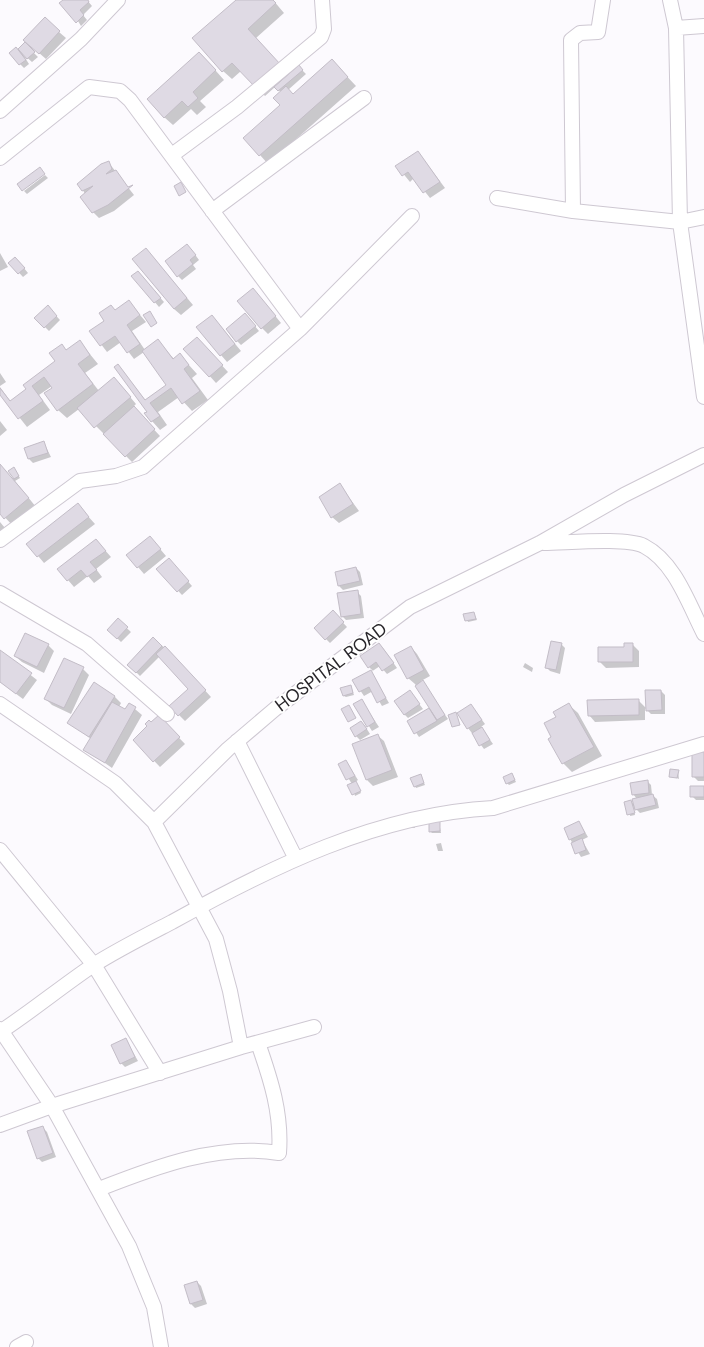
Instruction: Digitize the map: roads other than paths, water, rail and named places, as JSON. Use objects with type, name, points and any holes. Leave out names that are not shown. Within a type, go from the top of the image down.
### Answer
[{"type":"street","points":[[0,111],[81,39],[118,0]]},
{"type":"street","points":[[172,155],[237,107],[321,37],[324,29],[322,0]]},
{"type":"street","points":[[573,211],[571,40],[580,34],[598,32],[603,0]]},
{"type":"street","points":[[670,0],[676,28],[680,222],[704,397]]},
{"type":"street","points":[[676,28],[704,26]]},
{"type":"street","points":[[0,158],[89,87],[120,92],[130,100],[172,155],[300,329]]},
{"type":"street","points":[[212,211],[364,98]]},
{"type":"street","points":[[497,198],[573,211],[680,222],[704,217]]},
{"type":"street","points":[[0,540],[80,481],[116,476],[143,468],[300,329],[412,216]]},
{"type":"street","name":"HOSPITAL ROAD","points":[[154,822],[237,741],[274,709],[410,607],[540,543],[624,496],[704,455]]},
{"type":"street","points":[[540,543],[617,542],[643,546],[670,569],[704,634]]},
{"type":"street","points":[[0,593],[87,644],[168,714]]},
{"type":"street","points":[[0,704],[115,783],[154,822],[216,939],[242,1047]]},
{"type":"street","points":[[237,741],[296,859]]},
{"type":"street","points":[[161,1347],[154,1306],[129,1246],[52,1106],[1,1030],[94,965],[259,874],[296,859],[422,816],[458,809],[493,808],[704,744]]},
{"type":"street","points":[[0,850],[94,965],[160,1074]]},
{"type":"street","points":[[0,1125],[52,1106],[242,1047],[314,1027]]},
{"type":"street","points":[[99,1189],[140,1173],[237,1149],[279,1153],[280,1132],[277,1105],[258,1043]]}]
